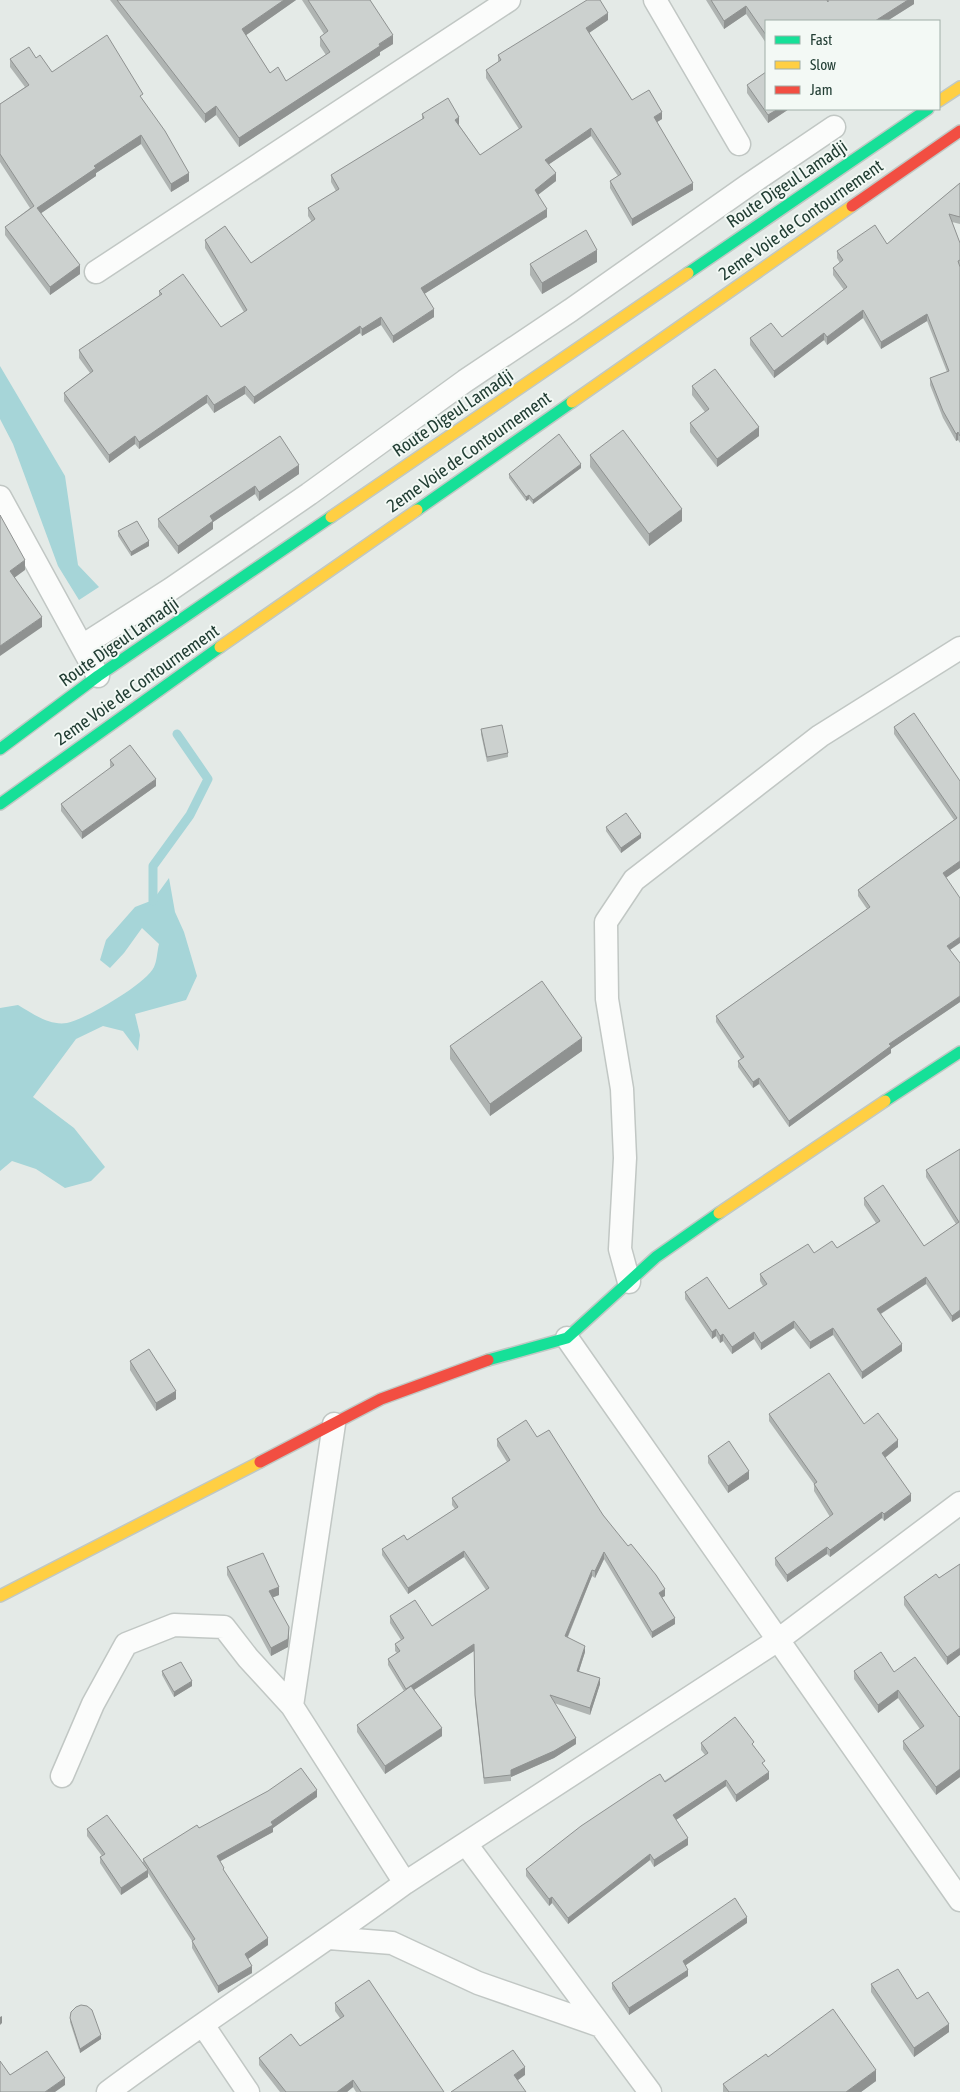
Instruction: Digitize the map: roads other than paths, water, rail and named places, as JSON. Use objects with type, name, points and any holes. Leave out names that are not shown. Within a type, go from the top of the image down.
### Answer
[{"type":"main road","points":[[940,100],[960,87]]},
{"type":"main road","name":"Route Digeul Lamadji","points":[[0,749],[98,676],[927,110]]},
{"type":"main road","name":"2eme Voie de Contournement","points":[[0,804],[124,714],[960,131]]},
{"type":"main road","points":[[0,1596],[381,1399],[475,1364],[567,1338],[656,1257],[786,1167],[960,1052]]},
{"type":"street","points":[[96,272],[509,0]]},
{"type":"street","points":[[655,0],[739,144]]},
{"type":"street","points":[[82,646],[171,589],[301,500],[465,380],[571,310],[747,186],[834,128]]},
{"type":"street","points":[[0,496],[98,676]]},
{"type":"street","points":[[629,1282],[620,1249],[624,1158],[622,1089],[607,999],[606,922],[634,880],[820,736],[960,648]]},
{"type":"street","points":[[567,1338],[960,1900]]},
{"type":"street","points":[[292,1706],[334,1424]]},
{"type":"street","points":[[108,2092],[329,1938],[404,1883],[778,1640],[960,1503]]},
{"type":"street","points":[[62,1776],[92,1704],[126,1644],[174,1625],[224,1627],[248,1658],[292,1706],[404,1883]]},
{"type":"street","points":[[466,1844],[650,2092]]},
{"type":"street","points":[[329,1938],[392,1943],[478,1983],[601,2026]]},
{"type":"street","points":[[203,2025],[248,2092]]},
{"type":"water","points":[[0,366],[65,476],[78,565],[99,587],[79,600],[58,566],[13,444],[0,419]]},
{"type":"water","points":[[169,878],[175,912],[184,932],[197,976],[186,1000],[135,1014],[140,1035],[138,1051],[123,1031],[103,1026],[76,1039],[33,1097],[74,1128],[105,1167],[91,1181],[65,1188],[36,1169],[12,1161],[0,1171],[0,1008],[18,1005],[47,1021],[67,1023],[101,1008],[140,982],[154,967],[159,944],[142,928],[124,953],[110,968],[100,960],[106,940],[135,907],[153,900]]},
{"type":"waterway","points":[[153,901],[153,866],[190,815],[208,779],[177,734]]}]
